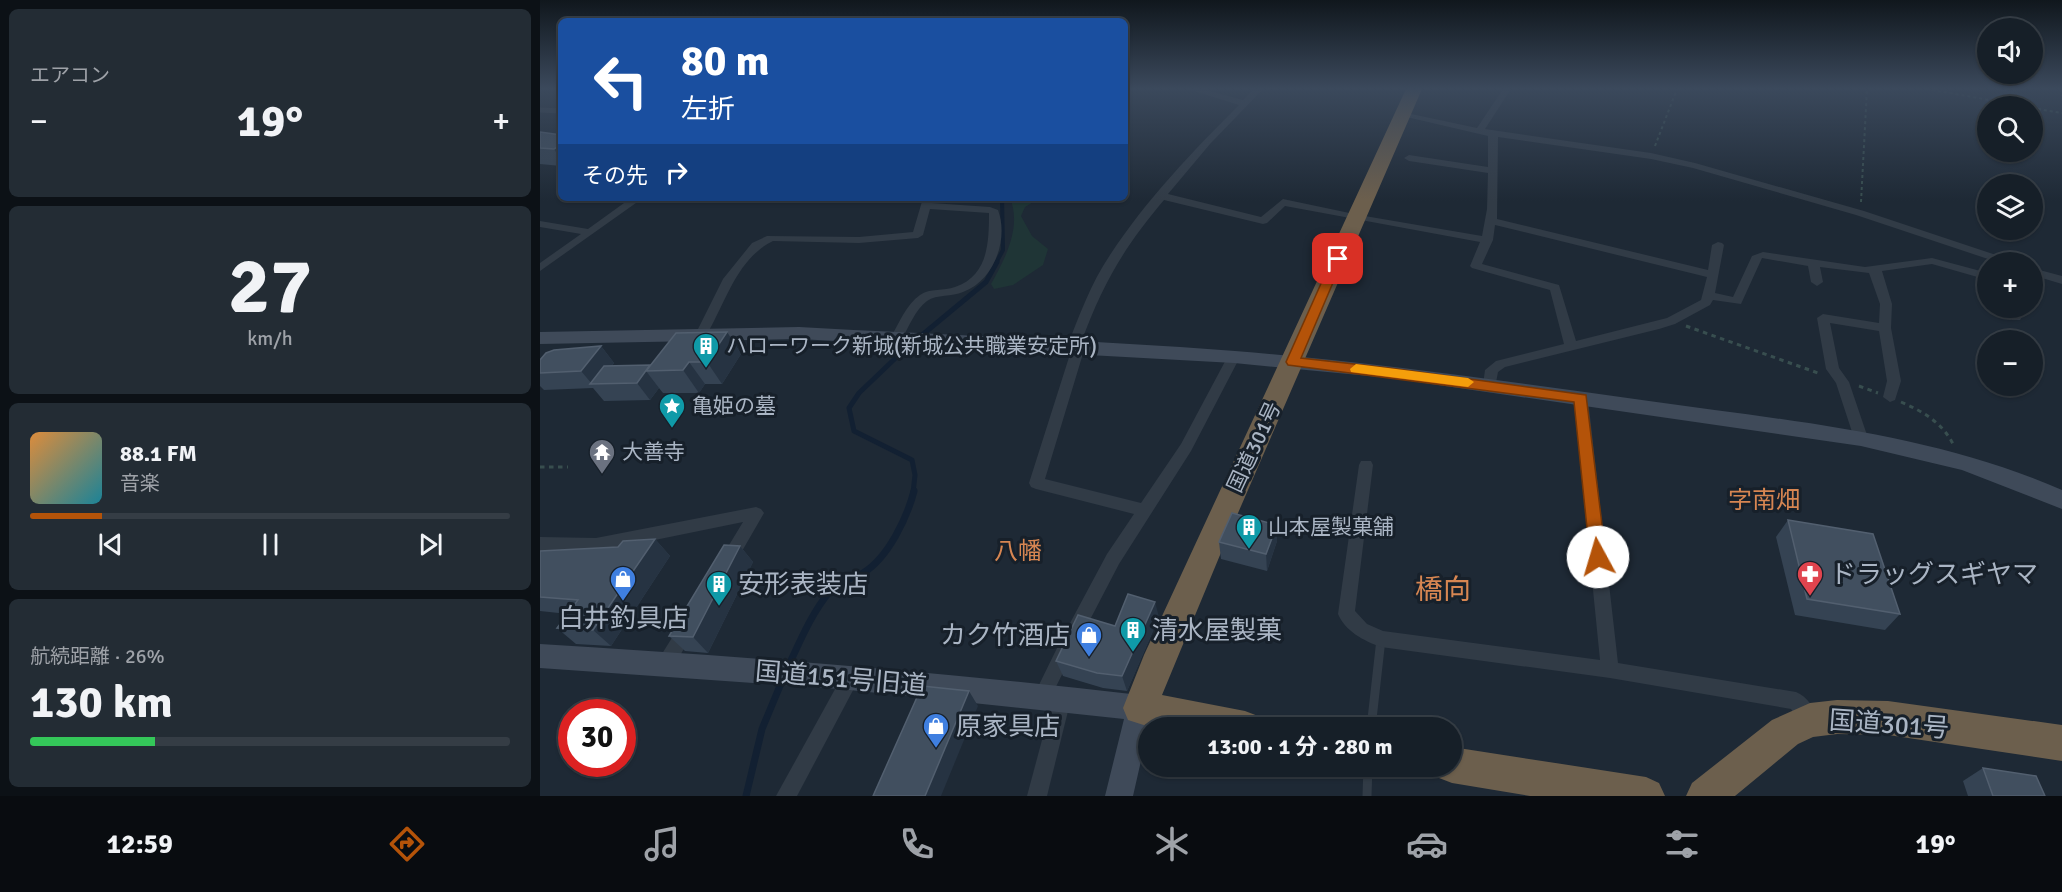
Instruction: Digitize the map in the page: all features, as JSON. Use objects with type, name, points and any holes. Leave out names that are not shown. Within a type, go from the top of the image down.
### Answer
[{"type":"highway","name":"国道301号","points":[[1140,708],[1188,594],[1397,126]]},
{"type":"highway","points":[[1140,708],[1187,717]]},
{"type":"highway","name":"国道301号","points":[[1705,796],[1785,732],[1810,720],[1837,717],[1888,718],[2062,743]]},
{"type":"highway","points":[[1462,767],[1593,793],[1646,796]]},
{"type":"street","points":[[1144,510],[1036,483],[1087,310],[1114,257],[1137,225],[1224,126]]},
{"type":"street","points":[[1456,126],[1493,134],[1651,156],[1695,165],[1860,213],[1977,252]]},
{"type":"street","points":[[1479,131],[1482,126]]},
{"type":"street","points":[[1493,134],[1494,204],[1488,240],[1476,266],[1555,288],[1572,346]]},
{"type":"street","points":[[1409,158],[1493,171]]},
{"type":"street","points":[[1162,196],[1263,221],[1283,202],[1355,218],[1488,240]]},
{"type":"street","points":[[540,268],[634,201]]},
{"type":"street","points":[[702,333],[727,282],[756,245],[771,238],[859,240],[918,235],[927,202],[994,212],[994,252],[981,274],[963,289],[927,296],[920,301],[902,337]]},
{"type":"street","points":[[1491,221],[1712,275]]},
{"type":"street","points":[[540,224],[589,232]]},
{"type":"street","points":[[1490,385],[1492,370],[1501,364],[1671,321],[1706,302],[1718,245]]},
{"type":"street","points":[[1709,296],[1737,301],[1758,256],[1763,255],[1873,270],[1932,261],[1977,273]]},
{"type":"street","points":[[1813,263],[1817,282]]},
{"type":"street","points":[[1873,270],[1877,273],[1886,304],[1885,328],[1894,381],[1890,397]]},
{"type":"street","points":[[2043,274],[2062,280]]},
{"type":"street","points":[[1862,438],[1842,382],[1833,369],[1823,318],[1885,328]]},
{"type":"street","points":[[542,340],[702,333],[799,333],[1076,347],[1293,362],[1490,385],[1914,447],[1986,469],[2062,500]]},
{"type":"street","points":[[1037,796],[1052,698],[1050,676],[1113,559],[1186,447],[1234,357]]},
{"type":"street","points":[[1581,399],[1610,670]]},
{"type":"street","points":[[1366,465],[1346,614],[1361,629],[1381,639],[1610,670],[1796,701],[1810,720]]},
{"type":"street","points":[[540,544],[596,545],[756,513],[720,573]]},
{"type":"street","points":[[666,663],[696,613]]},
{"type":"street","name":"国道151号旧道","points":[[540,656],[666,663],[783,673],[1140,708]]},
{"type":"street","points":[[786,796],[850,679]]},
{"type":"street","points":[[1119,796],[1140,708]]},
{"type":"lane","points":[[1372,717],[1381,639]]},
{"type":"lane","points":[[1367,796],[1368,777]]},
{"type":"path","points":[[1651,156],[1663,126]]},
{"type":"path","points":[[1860,213],[1865,126]]},
{"type":"path","points":[[540,467],[568,467]]},
{"type":"green space","points":[[1011,201],[1035,201],[1025,207],[1021,216],[1032,236],[1048,249],[1043,265],[1013,285],[994,289],[991,284],[1002,264],[1013,231]]},
{"type":"building","points":[[540,132],[558,135],[558,147],[554,149],[540,148]]},
{"type":"building","points":[[727,332],[707,362],[689,362],[683,370],[646,371],[676,333]]},
{"type":"building","points":[[601,346],[581,371],[540,373],[540,360],[546,353],[554,350]]},
{"type":"building","points":[[650,365],[637,383],[590,384],[604,366]]},
{"type":"building","points":[[1232,513],[1277,525],[1266,554],[1219,542]]},
{"type":"building","points":[[1788,520],[1873,534],[1900,614],[1807,599]]},
{"type":"building","points":[[655,539],[593,630],[557,628],[578,600],[540,597],[540,551],[618,547],[623,541]]},
{"type":"building","points":[[724,545],[740,546],[693,637],[669,636]]},
{"type":"building","points":[[1128,594],[1155,602],[1122,676],[1097,673],[1056,661],[1078,615],[1115,626]]},
{"type":"building","points":[[922,686],[969,691],[925,796],[873,796]]},
{"type":"building","points":[[1983,768],[2036,776],[2045,796],[1993,796]]},
{"type":"waterway","points":[[996,263],[1003,250],[1002,201]]},
{"type":"waterway","points":[[913,493],[915,475],[912,460],[854,431],[849,408],[859,393],[904,350],[986,282],[997,262]]},
{"type":"waterway","points":[[788,667],[812,617],[831,590],[863,573],[881,558],[907,513],[914,491]]},
{"type":"waterway","points":[[746,796],[762,729],[782,681]]},
{"type":"slow traffic","points":[[1356,369],[1468,382]]},
{"type":"place","name":"ハローワーク新城(新城公共職業安定所)","points":[[706,369]]},
{"type":"place","name":"亀姫の墓","points":[[672,429]]},
{"type":"place","name":"大善寺","points":[[602,475]]},
{"type":"place","name":"山本屋製菓舗","points":[[1249,550]]},
{"type":"place","name":"ドラッグスギヤマ","points":[[1810,597]]},
{"type":"place","name":"白井釣具店","points":[[623,602]]},
{"type":"place","name":"安形表装店","points":[[719,607]]},
{"type":"place","name":"清水屋製菓","points":[[1133,653]]},
{"type":"place","name":"カク竹酒店","points":[[1089,658]]},
{"type":"place","name":"原家具店","points":[[936,749]]},
{"type":"district","name":"字南畑","points":[[1764,500]]},
{"type":"district","name":"八幡","points":[[1018,551]]},
{"type":"district","name":"橋向","points":[[1443,589]]},
{"type":"route","points":[[1338,259],[1293,362],[1390,372],[1581,399],[1598,557]]}]
